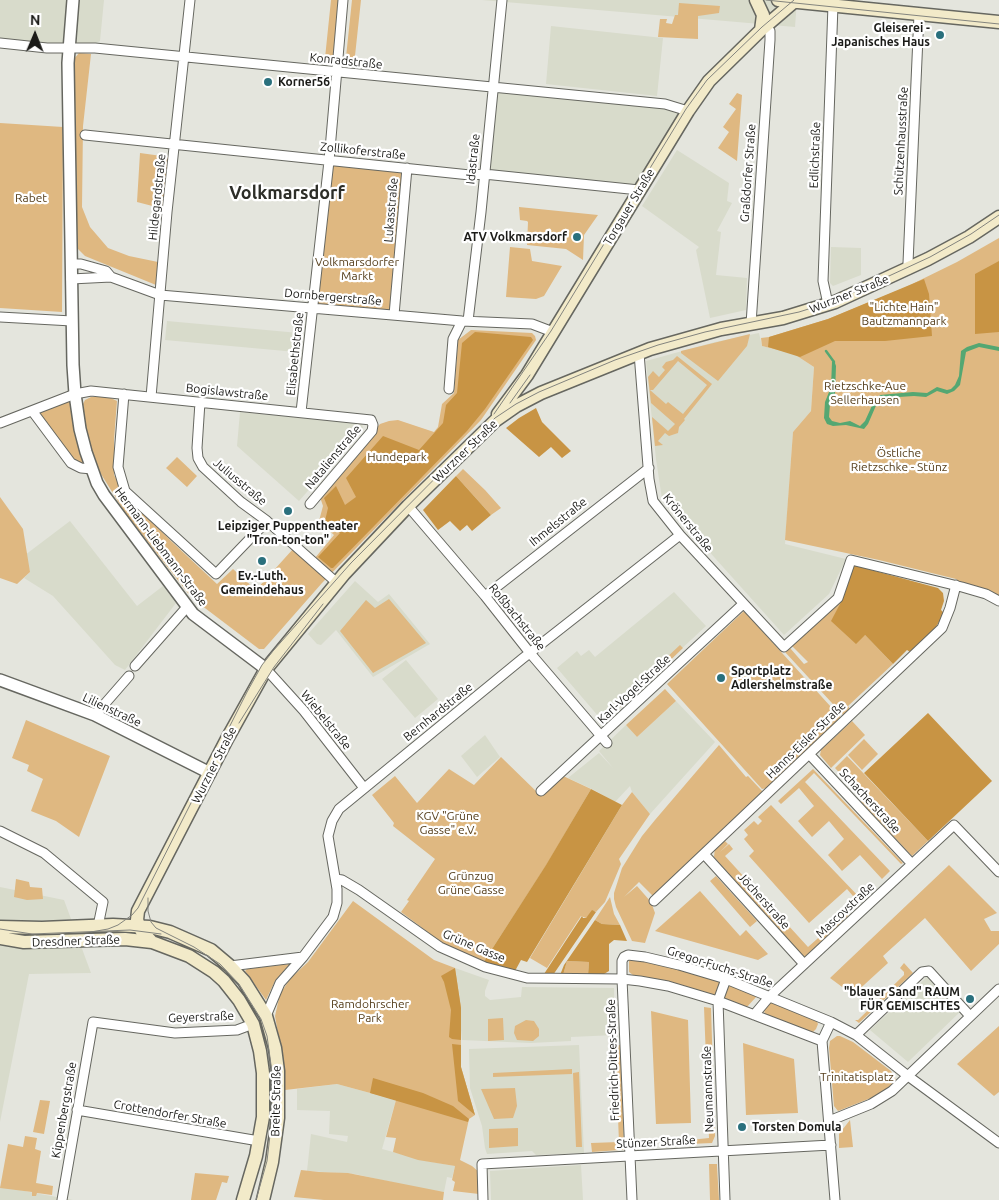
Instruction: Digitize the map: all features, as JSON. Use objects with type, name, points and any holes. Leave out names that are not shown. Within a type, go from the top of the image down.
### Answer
[{"type":"main road","points":[[756,0],[763,15],[763,28]]},
{"type":"main road","points":[[778,0],[837,4],[999,22]]},
{"type":"main road","name":"Torgauer Straße","points":[[485,432],[527,375],[688,111],[709,81],[763,28],[796,1]]},
{"type":"main road","name":"Wurzner Straße","points":[[137,925],[138,912],[144,906],[210,773],[266,669],[336,582],[408,506],[496,420],[512,409],[541,394],[639,353],[708,333],[783,318],[828,304],[909,269],[969,237],[999,217]]},
{"type":"main road","points":[[527,375],[533,386],[541,394]]},
{"type":"main road","points":[[144,906],[153,928]]},
{"type":"main road","name":"Dresdner Straße","points":[[0,927],[34,928],[99,923],[137,925]]},
{"type":"main road","points":[[117,940],[137,925],[152,942]]},
{"type":"main road","name":"Breite Straße","points":[[137,925],[170,932],[211,950],[244,981],[266,1016],[275,1048],[278,1091],[275,1144],[263,1200]]},
{"type":"main road","name":"Dresdner Straße","points":[[0,938],[24,942],[117,940],[152,942]]},
{"type":"main road","name":"Breite Straße","points":[[152,942],[190,956],[214,972],[232,990],[254,1024],[263,1073],[263,1117],[259,1142],[244,1200]]},
{"type":"street","points":[[69,47],[72,0]]},
{"type":"street","name":"Hildegardstraße","points":[[151,397],[190,0]]},
{"type":"street","name":"Elisabethstraße","points":[[301,412],[344,0]]},
{"type":"street","name":"Idastraße","points":[[465,321],[484,174],[502,0]]},
{"type":"street","name":"Edlichstraße","points":[[828,304],[823,281],[837,4]]},
{"type":"street","name":"Schützenhausstraße","points":[[909,269],[919,14]]},
{"type":"street","name":"Graßdorfer Straße","points":[[751,324],[770,33],[763,28]]},
{"type":"street","name":"Konradstraße","points":[[0,43],[47,48],[95,48],[665,104],[688,111]]},
{"type":"street","name":"Hermann-Liebmann-Straße","points":[[69,47],[74,394],[80,429],[92,469],[104,495],[193,614],[266,669]]},
{"type":"street","name":"Zollikoferstraße","points":[[85,135],[328,161],[640,190]]},
{"type":"street","name":"Lukasstraße","points":[[394,314],[407,168]]},
{"type":"street","name":"Dornbergerstraße","points":[[71,272],[81,264],[106,271],[111,277]]},
{"type":"street","name":"Dornbergerstraße","points":[[71,272],[111,277],[160,294],[465,321],[532,324],[553,332]]},
{"type":"street","points":[[0,317],[72,322]]},
{"type":"street","points":[[449,389],[453,339],[465,321]]},
{"type":"street","name":"Krönerstraße","points":[[639,353],[651,496],[653,501],[680,535],[784,647],[838,598],[851,560],[956,586]]},
{"type":"street","name":"Bogislawstraße","points":[[0,423],[33,412],[74,394],[90,391],[371,420],[373,425]]},
{"type":"street","name":"Hermann-Liebmann-Straße","points":[[124,394],[118,467],[126,491],[216,574]]},
{"type":"street","name":"Juliusstraße","points":[[200,402],[196,448],[198,458],[203,467],[241,502],[267,521],[336,582]]},
{"type":"street","points":[[33,412],[71,463],[81,468],[92,469]]},
{"type":"street","name":"Natalienstraße","points":[[310,504],[372,431],[373,425]]},
{"type":"street","name":"Ihmelsstraße","points":[[485,596],[649,468]]},
{"type":"street","name":"Roßbachstraße","points":[[408,506],[604,739]]},
{"type":"street","name":"Juliusstraße","points":[[216,574],[267,521]]},
{"type":"street","name":"Bernhardstraße","points":[[266,1016],[280,983],[303,957],[332,917],[337,903],[336,879],[328,840],[329,831],[339,810],[530,653],[680,535]]},
{"type":"street","points":[[956,586],[986,594],[999,601]]},
{"type":"street","name":"Hanns-Eisler-Straße","points":[[654,901],[942,628],[956,586]]},
{"type":"street","name":"Karl-Vogel-Straße","points":[[541,791],[604,739],[743,604]]},
{"type":"street","points":[[136,666],[187,607]]},
{"type":"street","name":"Wiebelstraße","points":[[266,669],[298,705],[364,788]]},
{"type":"street","points":[[95,715],[129,676]]},
{"type":"street","name":"Lilienstraße","points":[[0,680],[95,715],[210,773]]},
{"type":"street","name":"Schacherstraße","points":[[809,754],[912,864]]},
{"type":"street","name":"Mascovstraße","points":[[754,1015],[770,996],[954,825],[999,872]]},
{"type":"street","points":[[0,831],[44,853],[103,902],[99,923]]},
{"type":"street","name":"Jöcherstraße","points":[[704,854],[804,964]]},
{"type":"street","name":"Grüne Gasse","points":[[336,879],[357,888],[440,947],[485,967],[527,978],[622,980]]},
{"type":"street","name":"Gregor-Fuchs-Straße","points":[[622,980],[622,961],[624,957],[628,955],[645,957],[726,979],[832,1022],[856,1035],[908,1076],[997,1139]]},
{"type":"street","points":[[230,966],[303,957]]},
{"type":"street","points":[[856,1035],[922,972],[929,971],[970,1016]]},
{"type":"street","name":"Neumannstraße","points":[[724,1200],[718,1001],[726,979]]},
{"type":"street","points":[[622,980],[668,986],[718,1001],[822,1042]]},
{"type":"street","name":"Friedrich-Dittes-Straße","points":[[622,980],[632,1200]]},
{"type":"street","points":[[829,1121],[878,1101],[892,1092],[999,989]]},
{"type":"street","name":"Geyerstraße","points":[[91,1024],[92,1022],[175,1033],[236,1030],[254,1024]]},
{"type":"street","points":[[832,1022],[822,1042],[835,1200]]},
{"type":"street","name":"Kippenbergstraße","points":[[62,1200],[91,1024]]},
{"type":"street","name":"Crottendorfer Straße","points":[[76,1110],[259,1142]]},
{"type":"street","name":"Stünzer Straße","points":[[482,1200],[482,1164],[830,1144]]},
{"type":"shaded area","points":[[0,0],[104,0],[100,41],[79,53],[0,46]]},
{"type":"shaded area","points":[[482,0],[797,0],[795,27]]},
{"type":"shaded area","points":[[551,26],[663,38],[657,96],[546,84]]},
{"type":"shaded area","points":[[493,88],[688,111],[639,190],[484,174]]},
{"type":"shaded area","points":[[677,150],[729,183],[727,201],[732,203],[717,231],[721,232],[716,275],[747,278],[746,310],[710,318],[696,250],[699,247],[642,206]]},
{"type":"shaded area","points":[[831,247],[861,248],[861,275],[833,286],[830,283]]},
{"type":"shaded area","points":[[167,321],[299,333],[296,352],[165,340]]},
{"type":"shaded area","points":[[759,333],[762,346],[794,354],[814,367],[811,411],[793,432],[785,544],[846,559],[829,594],[784,635],[662,499],[646,361],[715,342]]},
{"type":"shaded area","points":[[979,343],[999,347],[999,351],[979,347],[966,352],[960,385],[954,391],[947,394],[937,391],[926,397],[883,398],[878,401],[864,429],[846,425],[833,426],[827,424],[824,418],[825,402],[831,387],[832,362],[834,360],[836,366],[835,394],[830,404],[829,417],[832,421],[840,423],[850,421],[860,426],[865,421],[875,399],[880,395],[913,392],[927,393],[937,387],[947,390],[951,389],[959,376],[961,351]]},
{"type":"shaded area","points":[[240,412],[362,424],[363,428],[299,501],[237,446]]},
{"type":"shaded area","points":[[70,521],[137,606],[163,586],[176,603],[125,670],[115,665],[53,596],[24,578],[30,572],[25,555]]},
{"type":"shaded area","points":[[355,581],[378,602],[389,594],[430,644],[373,677],[336,630],[321,645],[317,644],[308,634]]},
{"type":"shaded area","points":[[674,592],[706,626],[607,718],[599,717],[557,668],[577,651],[581,656],[589,650],[595,657]]},
{"type":"shaded area","points":[[406,660],[438,699],[415,718],[382,679]]},
{"type":"shaded area","points":[[676,701],[715,742],[650,814],[632,792],[630,786],[615,802],[568,778],[599,753],[613,768],[599,751],[626,725],[637,737]]},
{"type":"shaded area","points":[[485,735],[500,757],[477,777],[461,756]]},
{"type":"shaded area","points":[[0,887],[64,900],[91,973],[29,974],[0,1122]]},
{"type":"shaded area","points":[[455,968],[489,980],[485,996],[490,1000],[521,997],[522,987],[614,988],[615,1035],[571,1037],[571,1041],[530,1043],[462,1040]]},
{"type":"shaded area","points":[[929,975],[961,1011],[908,1062],[870,1030]]},
{"type":"shaded area","points":[[579,1045],[584,1153],[536,1155],[532,1151],[487,1154],[482,1126],[470,1088],[469,1049]]},
{"type":"shaded area","points":[[337,1084],[396,1100],[382,1149],[455,1166],[452,1178],[447,1177],[444,1192],[355,1174],[307,1171],[311,1134],[347,1142],[348,1136],[329,1134],[330,1111],[297,1110],[297,1089]]},
{"type":"shaded area","points":[[581,1165],[583,1200],[491,1200],[490,1171]]},
{"type":"shaded area","points":[[0,1186],[35,1193],[73,1200],[0,1200]]},
{"type":"green space","points":[[331,0],[340,0],[335,59],[325,58]]},
{"type":"green space","points":[[352,0],[361,0],[354,65],[343,64],[342,58],[346,57]]},
{"type":"green space","points":[[679,3],[720,6],[719,13],[698,16],[698,39],[658,37],[660,19],[667,19],[666,23],[672,24],[675,15],[678,15]]},
{"type":"green space","points":[[79,53],[91,54],[83,126],[82,207],[90,227],[108,248],[129,256],[158,262],[156,285],[85,256],[77,248],[74,59]]},
{"type":"green space","points":[[737,93],[742,95],[737,161],[718,148],[729,132],[723,127],[736,109],[729,104]]},
{"type":"green space","name":"Rabet","points":[[0,123],[63,127],[62,312],[0,308]]},
{"type":"green space","points":[[140,153],[169,157],[164,209],[137,202]]},
{"type":"green space","name":"Volkmarsdorfer Markt","points":[[329,161],[407,168],[394,315],[312,307]]},
{"type":"green space","points":[[519,207],[598,215],[584,235],[583,260],[566,249],[527,245],[528,222],[520,220]]},
{"type":"green space","name":"Östliche Rietzschke - Stünz","points":[[999,238],[999,597],[956,579],[785,540],[793,432],[811,411],[814,367],[794,354],[762,346],[761,338],[828,319],[904,288],[957,262]]},
{"type":"green space","points":[[510,247],[530,249],[532,261],[562,266],[544,296],[536,299],[506,297]]},
{"type":"green space","points":[[999,261],[999,332],[975,334],[975,274]]},
{"type":"green space","name":"\"Lichte Hain\" Bautzmannpark","points":[[924,279],[929,294],[932,336],[885,341],[835,341],[800,357],[768,347],[769,337],[828,319]]},
{"type":"green space","name":"Hundepark","points":[[471,330],[532,333],[536,340],[481,420],[322,583],[264,649],[259,649],[197,602],[187,592],[124,511],[96,466],[87,436],[83,404],[85,400],[91,397],[109,397],[117,401],[114,475],[123,492],[217,584],[233,569],[256,590],[293,549],[310,564],[334,535],[319,521],[323,506],[320,497],[380,424],[398,420],[434,432],[438,427],[442,404],[454,393],[458,340]]},
{"type":"green space","points":[[475,332],[531,337],[533,340],[485,409],[467,431],[331,568],[318,557],[340,533],[325,521],[328,508],[324,498],[336,486],[345,505],[356,497],[346,478],[383,436],[419,450],[443,423],[446,405],[457,393],[462,343]]},
{"type":"green space","points":[[750,334],[747,346],[718,381],[681,353],[681,351]]},
{"type":"green space","points":[[677,356],[712,384],[684,419],[678,433],[669,436],[665,433],[658,441],[663,445],[655,446],[652,417],[668,431],[675,424],[651,403],[648,377],[653,371],[659,377],[665,370],[662,367],[666,362],[673,360]],"holes":[[[678,361],[707,385],[683,414],[668,402],[666,404],[650,390],[653,390]]]},
{"type":"green space","points":[[75,394],[92,469],[81,468],[33,412]]},
{"type":"green space","points":[[536,408],[542,422],[571,451],[562,458],[551,447],[539,457],[506,428]]},
{"type":"green space","points":[[177,457],[197,476],[187,487],[166,468]]},
{"type":"green space","points":[[463,469],[501,508],[491,515],[456,476]]},
{"type":"green space","points":[[456,476],[491,515],[472,531],[467,525],[460,531],[450,521],[438,530],[423,510]]},
{"type":"green space","points":[[0,497],[23,529],[30,572],[17,584],[0,578]]},
{"type":"green space","points":[[853,565],[938,588],[943,593],[944,601],[941,610],[944,613],[936,627],[910,652],[907,650],[893,664],[865,635],[856,644],[831,621],[842,600]]},
{"type":"green space","points":[[389,599],[426,643],[373,673],[340,631],[366,600],[375,608]]},
{"type":"green space","points":[[842,600],[832,621],[865,635],[893,664],[848,706],[850,709],[843,715],[785,652],[790,648],[804,664],[808,662],[792,646]]},
{"type":"green space","points":[[744,611],[841,718],[767,788],[762,789],[667,684]]},
{"type":"green space","points":[[680,645],[683,648],[621,707],[617,704]]},
{"type":"green space","points":[[665,689],[676,701],[637,737],[626,725]]},
{"type":"green space","points":[[928,713],[992,781],[928,841],[864,773]]},
{"type":"green space","points":[[26,720],[110,756],[79,837],[56,821],[31,811],[43,779],[27,771],[29,765],[12,758]]},
{"type":"green space","points":[[852,721],[865,735],[831,768],[820,755],[821,750]]},
{"type":"green space","points":[[864,739],[878,754],[862,770],[848,755]]},
{"type":"green space","points":[[719,745],[746,777],[748,776],[763,792],[653,896],[639,882],[624,897],[637,886],[651,902],[655,913],[645,943],[632,941],[614,899],[622,868],[642,836]]},
{"type":"green space","points":[[847,756],[928,841],[912,856],[861,802],[863,798],[835,768]]},
{"type":"green space","name":"KGV \"Grüne Gasse\" e.V.","points":[[501,757],[540,795],[561,775],[591,789],[547,864],[483,963],[445,945],[401,912],[435,859],[393,826],[394,823],[372,795],[395,776],[417,803],[449,769],[474,785]]},
{"type":"green space","points":[[813,769],[903,863],[901,864],[814,773],[805,782],[890,871],[882,879],[860,855],[842,871],[828,855],[844,839],[829,821],[812,837],[798,821],[814,806],[799,788],[781,804],[778,801]]},
{"type":"green space","points":[[591,789],[622,805],[527,962],[521,960],[515,971],[483,963],[546,865]]},
{"type":"green space","points":[[632,792],[650,814],[619,859],[621,864],[605,902],[596,912],[586,918],[581,916],[547,968],[530,958],[622,805]]},
{"type":"green space","points":[[771,805],[861,899],[858,902],[847,889],[809,923],[749,856],[754,851],[744,839],[748,835],[744,830],[754,821],[758,825],[762,821],[758,817]]},
{"type":"green space","points":[[723,839],[728,844],[720,852],[729,844],[733,849],[725,856],[808,947],[833,925],[830,921],[845,908],[850,914],[804,958],[714,857],[715,847]]},
{"type":"green space","points":[[949,865],[997,913],[984,919],[991,931],[999,931],[999,944],[971,971],[925,918],[883,956],[888,963],[853,995],[830,978]]},
{"type":"green space","points":[[716,876],[757,921],[750,927],[710,881]]},
{"type":"green space","points":[[16,879],[29,882],[30,887],[42,888],[43,899],[27,900],[14,897]]},
{"type":"green space","points":[[700,891],[740,936],[746,930],[768,954],[758,960],[655,931]]},
{"type":"green space","points":[[610,897],[614,914],[620,925],[602,924],[595,920]]},
{"type":"green space","name":"Ramdohrscher Park","points":[[353,901],[434,960],[455,968],[461,1008],[461,1067],[475,1115],[469,1119],[460,1160],[479,1172],[479,1194],[453,1191],[455,1182],[452,1180],[455,1166],[418,1160],[393,1152],[396,1138],[386,1137],[396,1100],[337,1084],[285,1090],[283,1062],[275,1016],[280,994],[290,979],[308,962]]},
{"type":"green space","points":[[592,910],[596,912],[553,975],[544,974],[582,916],[586,918]]},
{"type":"green space","points":[[595,920],[602,924],[620,925],[627,941],[614,940],[609,944],[609,971],[604,974],[588,975],[589,962],[567,961],[563,975],[560,975],[564,965]]},
{"type":"green space","points":[[630,959],[655,961],[721,982],[717,996],[676,984],[633,975],[629,972]]},
{"type":"green space","points":[[567,961],[589,962],[588,975],[563,975]]},
{"type":"green space","points":[[904,963],[913,973],[859,1023],[855,1020],[858,1020],[904,975],[900,968]]},
{"type":"green space","points":[[290,964],[275,981],[266,1000],[245,971],[247,969]]},
{"type":"green space","points":[[455,968],[461,1008],[461,1040],[449,1037],[451,1010],[441,976]]},
{"type":"green space","points":[[729,985],[757,996],[746,1008],[724,999]]},
{"type":"green space","points":[[772,1001],[816,1019],[818,1024],[816,1029],[812,1033],[765,1015],[764,1009]]},
{"type":"green space","points":[[704,1007],[711,1008],[715,1136],[712,1143],[690,1144],[690,1140],[709,1138]]},
{"type":"green space","points":[[651,1011],[688,1020],[691,1123],[656,1124]]},
{"type":"green space","points":[[503,1018],[504,1040],[488,1041],[488,1019]]},
{"type":"green space","points":[[526,1020],[534,1021],[539,1029],[539,1036],[533,1041],[517,1040],[514,1033],[515,1026]]},
{"type":"green space","points":[[999,1026],[999,1092],[994,1096],[957,1064]]},
{"type":"green space","name":"Trinitatisplatz","points":[[837,1036],[853,1042],[891,1071],[896,1080],[892,1086],[876,1096],[838,1111],[834,1106],[829,1048],[830,1041]]},
{"type":"green space","points":[[743,1043],[794,1059],[798,1113],[746,1115]]},
{"type":"green space","points":[[452,1044],[461,1045],[461,1067],[475,1115],[458,1101]]},
{"type":"green space","points":[[615,1045],[621,1045],[624,1146],[623,1150],[592,1152],[591,1143],[619,1142]]},
{"type":"green space","points":[[572,1069],[572,1074],[493,1077],[493,1073]]},
{"type":"green space","points":[[579,1072],[582,1147],[576,1147],[573,1073]]},
{"type":"green space","points":[[373,1078],[423,1093],[453,1106],[469,1119],[468,1122],[370,1093]]},
{"type":"green space","points":[[515,1088],[517,1106],[513,1118],[494,1119],[481,1089]]},
{"type":"green space","points":[[40,1100],[50,1101],[44,1134],[33,1132]]},
{"type":"green space","points":[[850,1120],[853,1147],[839,1148],[839,1134]]},
{"type":"green space","points":[[518,1128],[518,1146],[489,1148],[489,1129]]},
{"type":"green space","points":[[25,1136],[37,1138],[35,1149],[41,1151],[36,1183],[53,1186],[52,1195],[37,1193],[36,1196],[32,1196],[32,1192],[0,1188],[8,1144],[23,1147]]},
{"type":"green space","points":[[709,1164],[717,1164],[719,1200],[710,1200]]},
{"type":"green space","points":[[301,1170],[348,1173],[444,1192],[443,1200],[324,1200],[294,1197]]},
{"type":"green space","points":[[195,1173],[229,1176],[227,1183],[222,1182],[216,1200],[191,1200]]},
{"type":"waterway","points":[[826,351],[834,362]]},
{"type":"tram line","points":[[766,0],[999,24]]},
{"type":"tram line","points":[[494,414],[551,331],[686,109],[707,80],[762,27],[794,0]]},
{"type":"tram line","points":[[91,932],[118,925],[138,908],[247,692],[262,665],[273,651],[351,563],[495,418],[539,392],[615,360],[658,345],[705,332],[799,312],[837,300],[930,257],[971,234],[999,215]]},
{"type":"tram line","points":[[510,403],[530,375]]},
{"type":"tram line","points":[[239,723],[274,667],[323,604]]},
{"type":"tram line","points":[[148,898],[148,911],[151,922],[156,928],[194,947],[220,964],[239,984],[261,1019],[267,1036],[272,1072],[272,1118],[267,1161],[256,1200]]},
{"type":"tram line","points":[[0,929],[32,934],[130,930],[161,934]]},
{"type":"place","name":"Gleiserei - Japanisches Haus","points":[[940,35]]},
{"type":"place","name":"Korner56","points":[[268,82]]},
{"type":"place","name":"ATV Volkmarsdorf","points":[[577,237]]},
{"type":"place","name":"Leipziger Puppentheater \"Tron-ton-ton\"","points":[[288,511]]},
{"type":"place","name":"Ev.-Luth. Gemeindehaus","points":[[262,561]]},
{"type":"place","name":"Sportplatz Adlershelmstraße","points":[[721,678]]},
{"type":"place","name":"\"blauer Sand\" RAUM FÜR GEMISCHTES","points":[[970,999]]},
{"type":"place","name":"Torsten Domula","points":[[742,1127]]},
{"type":"district","name":"Volkmarsdorf","points":[[287,193]]},
{"type":"park label","name":"Rietzschke-Aue Sellerhausen","points":[[865,393]]},
{"type":"park label","name":"Grünzug Grüne Gasse","points":[[471,883]]}]
